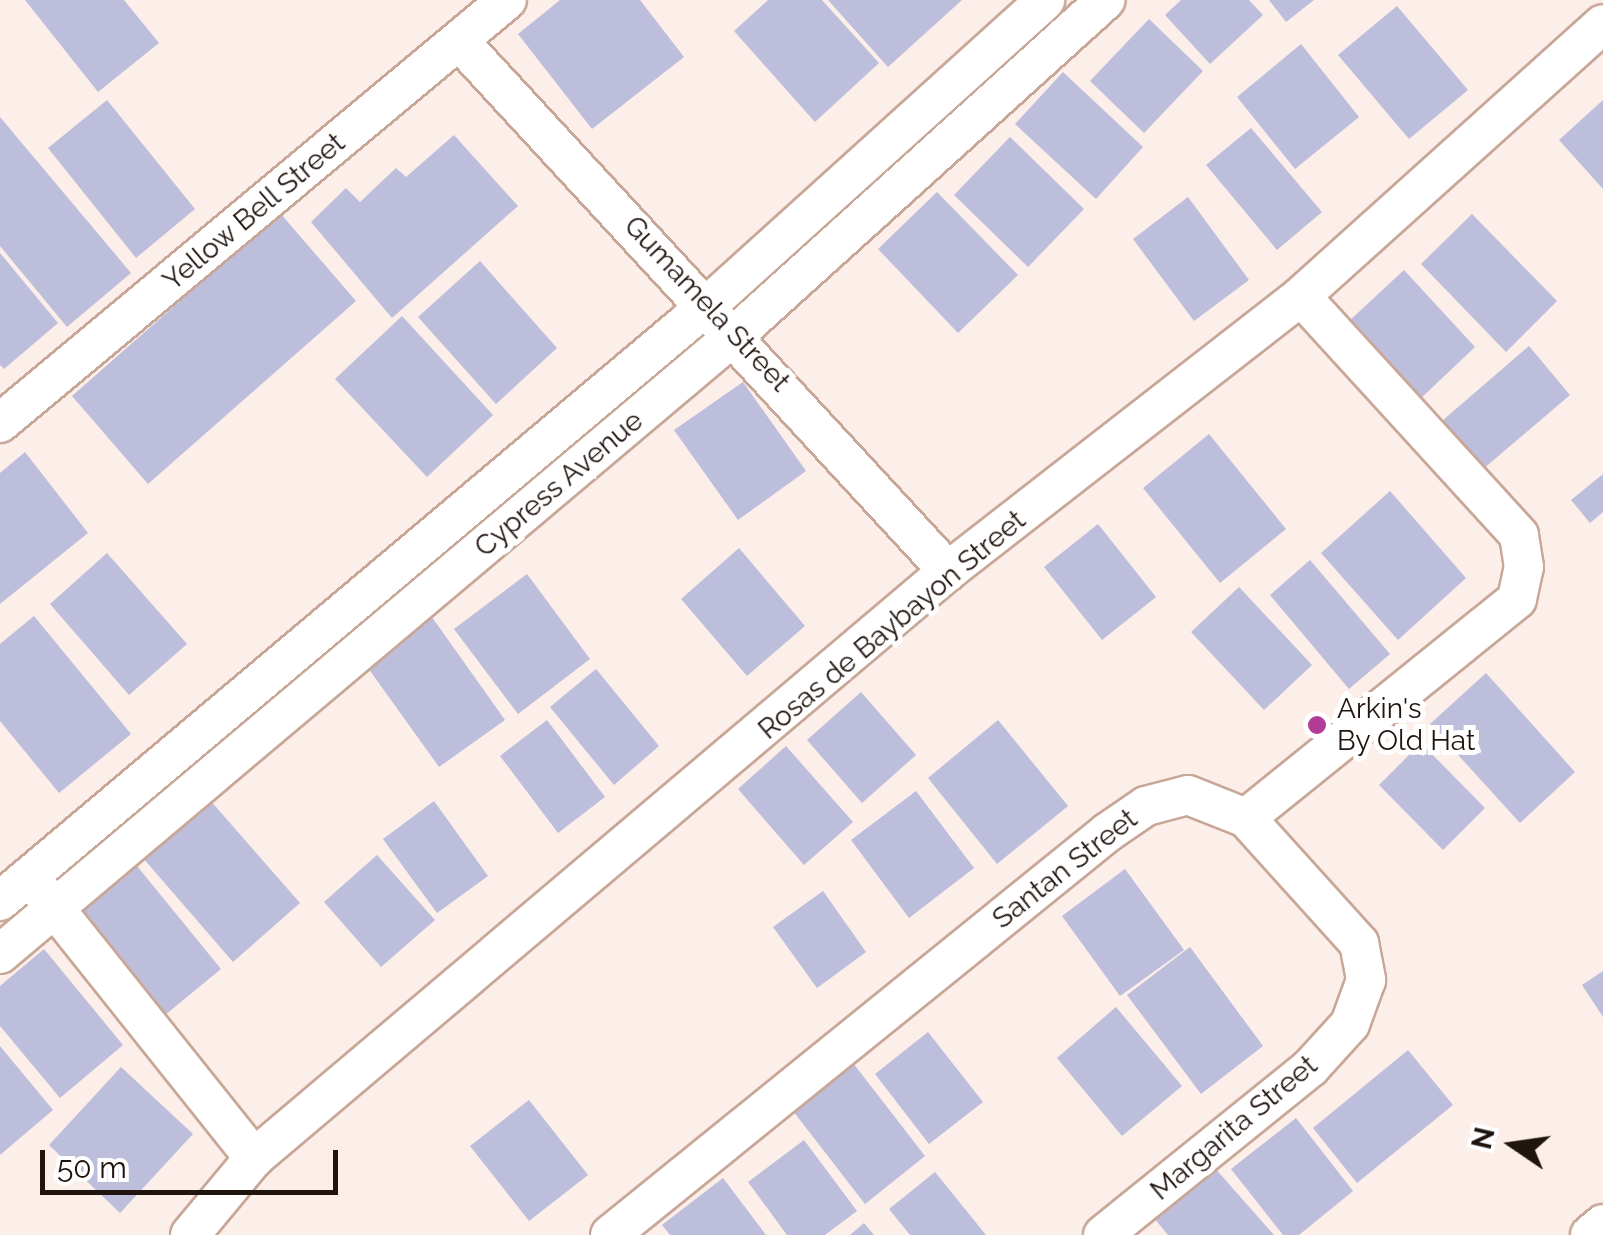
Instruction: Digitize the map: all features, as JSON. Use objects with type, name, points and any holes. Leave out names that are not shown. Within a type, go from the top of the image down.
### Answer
[{"type":"street","name":"Yellow Bell Street","points":[[0,423],[508,0]]},
{"type":"street","name":"Cypress Avenue","points":[[13,891],[709,304],[1045,0]]},
{"type":"street","name":"Cypress Avenue","points":[[0,954],[736,334],[1106,0]]},
{"type":"street","name":"Rosas de Baybayon Street","points":[[190,1235],[254,1158],[948,571],[1301,296],[1603,24]]},
{"type":"street","name":"Gumamela Street","points":[[460,42],[709,304],[948,571]]},
{"type":"street","points":[[1246,818],[1517,599],[1524,568],[1519,536],[1301,296]]},
{"type":"street","name":"Santan Street","points":[[610,1235],[1146,806],[1188,795],[1246,818]]},
{"type":"street","name":"Margarita Street","points":[[1128,1228],[1310,1068],[1350,1024],[1366,980],[1359,943],[1246,818]]},
{"type":"street","points":[[13,891],[60,905],[254,1158]]},
{"type":"street","points":[[1590,1235],[1603,1224]]},
{"type":"building","points":[[25,0],[124,0],[159,43],[98,92]]},
{"type":"building","points":[[560,0],[640,0],[684,57],[592,129],[518,34]]},
{"type":"building","points":[[768,0],[822,0],[879,63],[815,122],[734,31]]},
{"type":"building","points":[[828,0],[962,0],[888,67]]},
{"type":"building","points":[[1181,0],[1249,0],[1263,15],[1210,64],[1165,15]]},
{"type":"building","points":[[1269,0],[1314,0],[1286,22]]},
{"type":"building","points":[[1397,6],[1468,90],[1409,139],[1338,55]]},
{"type":"building","points":[[1149,19],[1203,71],[1144,133],[1090,81]]},
{"type":"building","points":[[1301,44],[1359,117],[1295,169],[1237,97]]},
{"type":"building","points":[[1063,72],[1143,147],[1096,199],[1015,124]]},
{"type":"building","points":[[107,100],[195,209],[136,258],[48,148]]},
{"type":"building","points":[[1603,100],[1603,189],[1559,140]]},
{"type":"building","points":[[0,117],[131,273],[67,327],[0,246]]},
{"type":"building","points":[[1251,128],[1322,212],[1277,250],[1206,165]]},
{"type":"building","points":[[454,135],[518,206],[392,318],[311,222],[346,188],[360,202],[396,168],[406,177]]},
{"type":"building","points":[[1010,137],[1084,209],[1028,267],[954,195]]},
{"type":"building","points":[[937,192],[1018,275],[958,333],[878,249]]},
{"type":"building","points":[[1188,197],[1249,280],[1194,321],[1133,239]]},
{"type":"building","points":[[280,213],[356,301],[148,484],[72,396]]},
{"type":"building","points":[[1472,214],[1557,301],[1506,352],[1421,264]]},
{"type":"building","points":[[0,253],[58,323],[4,369],[0,365]]},
{"type":"building","points":[[480,261],[557,348],[496,404],[418,317]]},
{"type":"building","points":[[1404,270],[1475,347],[1419,400],[1348,322]]},
{"type":"building","points":[[402,316],[493,415],[427,477],[335,379]]},
{"type":"building","points":[[1529,346],[1570,395],[1476,475],[1435,427]]},
{"type":"building","points":[[743,382],[806,471],[738,520],[674,430]]},
{"type":"building","points":[[1209,434],[1286,529],[1220,583],[1143,488]]},
{"type":"building","points":[[25,452],[88,533],[0,604],[0,473]]},
{"type":"building","points":[[1603,474],[1603,512],[1590,523],[1571,500]]},
{"type":"building","points":[[1390,491],[1466,578],[1398,640],[1321,553]]},
{"type":"building","points":[[1098,524],[1156,597],[1102,640],[1044,567]]},
{"type":"building","points":[[739,548],[805,626],[747,676],[681,599]]},
{"type":"building","points":[[107,553],[187,644],[129,695],[50,604]]},
{"type":"building","points":[[1310,560],[1390,654],[1349,689],[1270,595]]},
{"type":"building","points":[[527,574],[590,659],[518,714],[454,629]]},
{"type":"building","points":[[1239,587],[1312,665],[1264,710],[1191,632]]},
{"type":"building","points":[[429,613],[505,720],[439,767],[363,661]]},
{"type":"building","points":[[34,616],[131,734],[59,793],[0,721],[0,644]]},
{"type":"building","points":[[596,669],[659,746],[614,785],[550,707]]},
{"type":"building","points":[[1486,673],[1575,772],[1520,823],[1430,724]]},
{"type":"building","points":[[861,692],[916,755],[862,803],[807,740]]},
{"type":"building","points":[[547,720],[605,797],[558,833],[500,756]]},
{"type":"building","points":[[998,720],[1068,806],[997,864],[928,778]]},
{"type":"building","points":[[1421,743],[1485,808],[1443,850],[1379,785]]},
{"type":"building","points":[[786,746],[853,822],[804,865],[738,789]]},
{"type":"building","points":[[916,791],[974,868],[909,918],[851,840]]},
{"type":"building","points":[[209,799],[300,903],[233,962],[143,858]]},
{"type":"building","points":[[434,801],[488,876],[437,913],[383,839]]},
{"type":"building","points":[[377,855],[435,920],[381,967],[324,902]]},
{"type":"building","points":[[137,866],[221,969],[159,1020],[75,918]]},
{"type":"building","points":[[1125,869],[1184,950],[1120,996],[1062,916]]},
{"type":"building","points":[[823,891],[866,952],[817,988],[773,927]]},
{"type":"building","points":[[1190,947],[1263,1046],[1201,1094],[1127,995]]},
{"type":"building","points":[[44,949],[123,1045],[60,1098],[0,1026],[0,986]]},
{"type":"building","points":[[1603,971],[1603,1017],[1582,985]]},
{"type":"building","points":[[1116,1007],[1182,1086],[1122,1136],[1057,1058]]},
{"type":"building","points":[[928,1032],[983,1102],[929,1144],[875,1074]]},
{"type":"building","points":[[0,1046],[53,1110],[0,1155]]},
{"type":"building","points":[[1408,1050],[1453,1105],[1357,1183],[1313,1128]]},
{"type":"building","points":[[853,1063],[925,1156],[865,1204],[793,1111]]},
{"type":"building","points":[[121,1067],[193,1134],[120,1213],[49,1145]]},
{"type":"building","points":[[529,1100],[588,1175],[529,1221],[470,1146]]},
{"type":"building","points":[[1296,1118],[1353,1191],[1299,1235],[1283,1235],[1231,1169]]},
{"type":"building","points":[[804,1140],[857,1211],[825,1235],[787,1235],[748,1182]]},
{"type":"building","points":[[1213,1166],[1274,1235],[1168,1235],[1154,1218]]},
{"type":"building","points":[[935,1172],[986,1235],[910,1235],[889,1209]]},
{"type":"building","points":[[723,1178],[766,1235],[670,1235],[662,1225]]},
{"type":"building","points":[[864,1223],[874,1235],[850,1235]]},
{"type":"place","name":"Arkin's By Old Hat","points":[[1317,725]]}]
